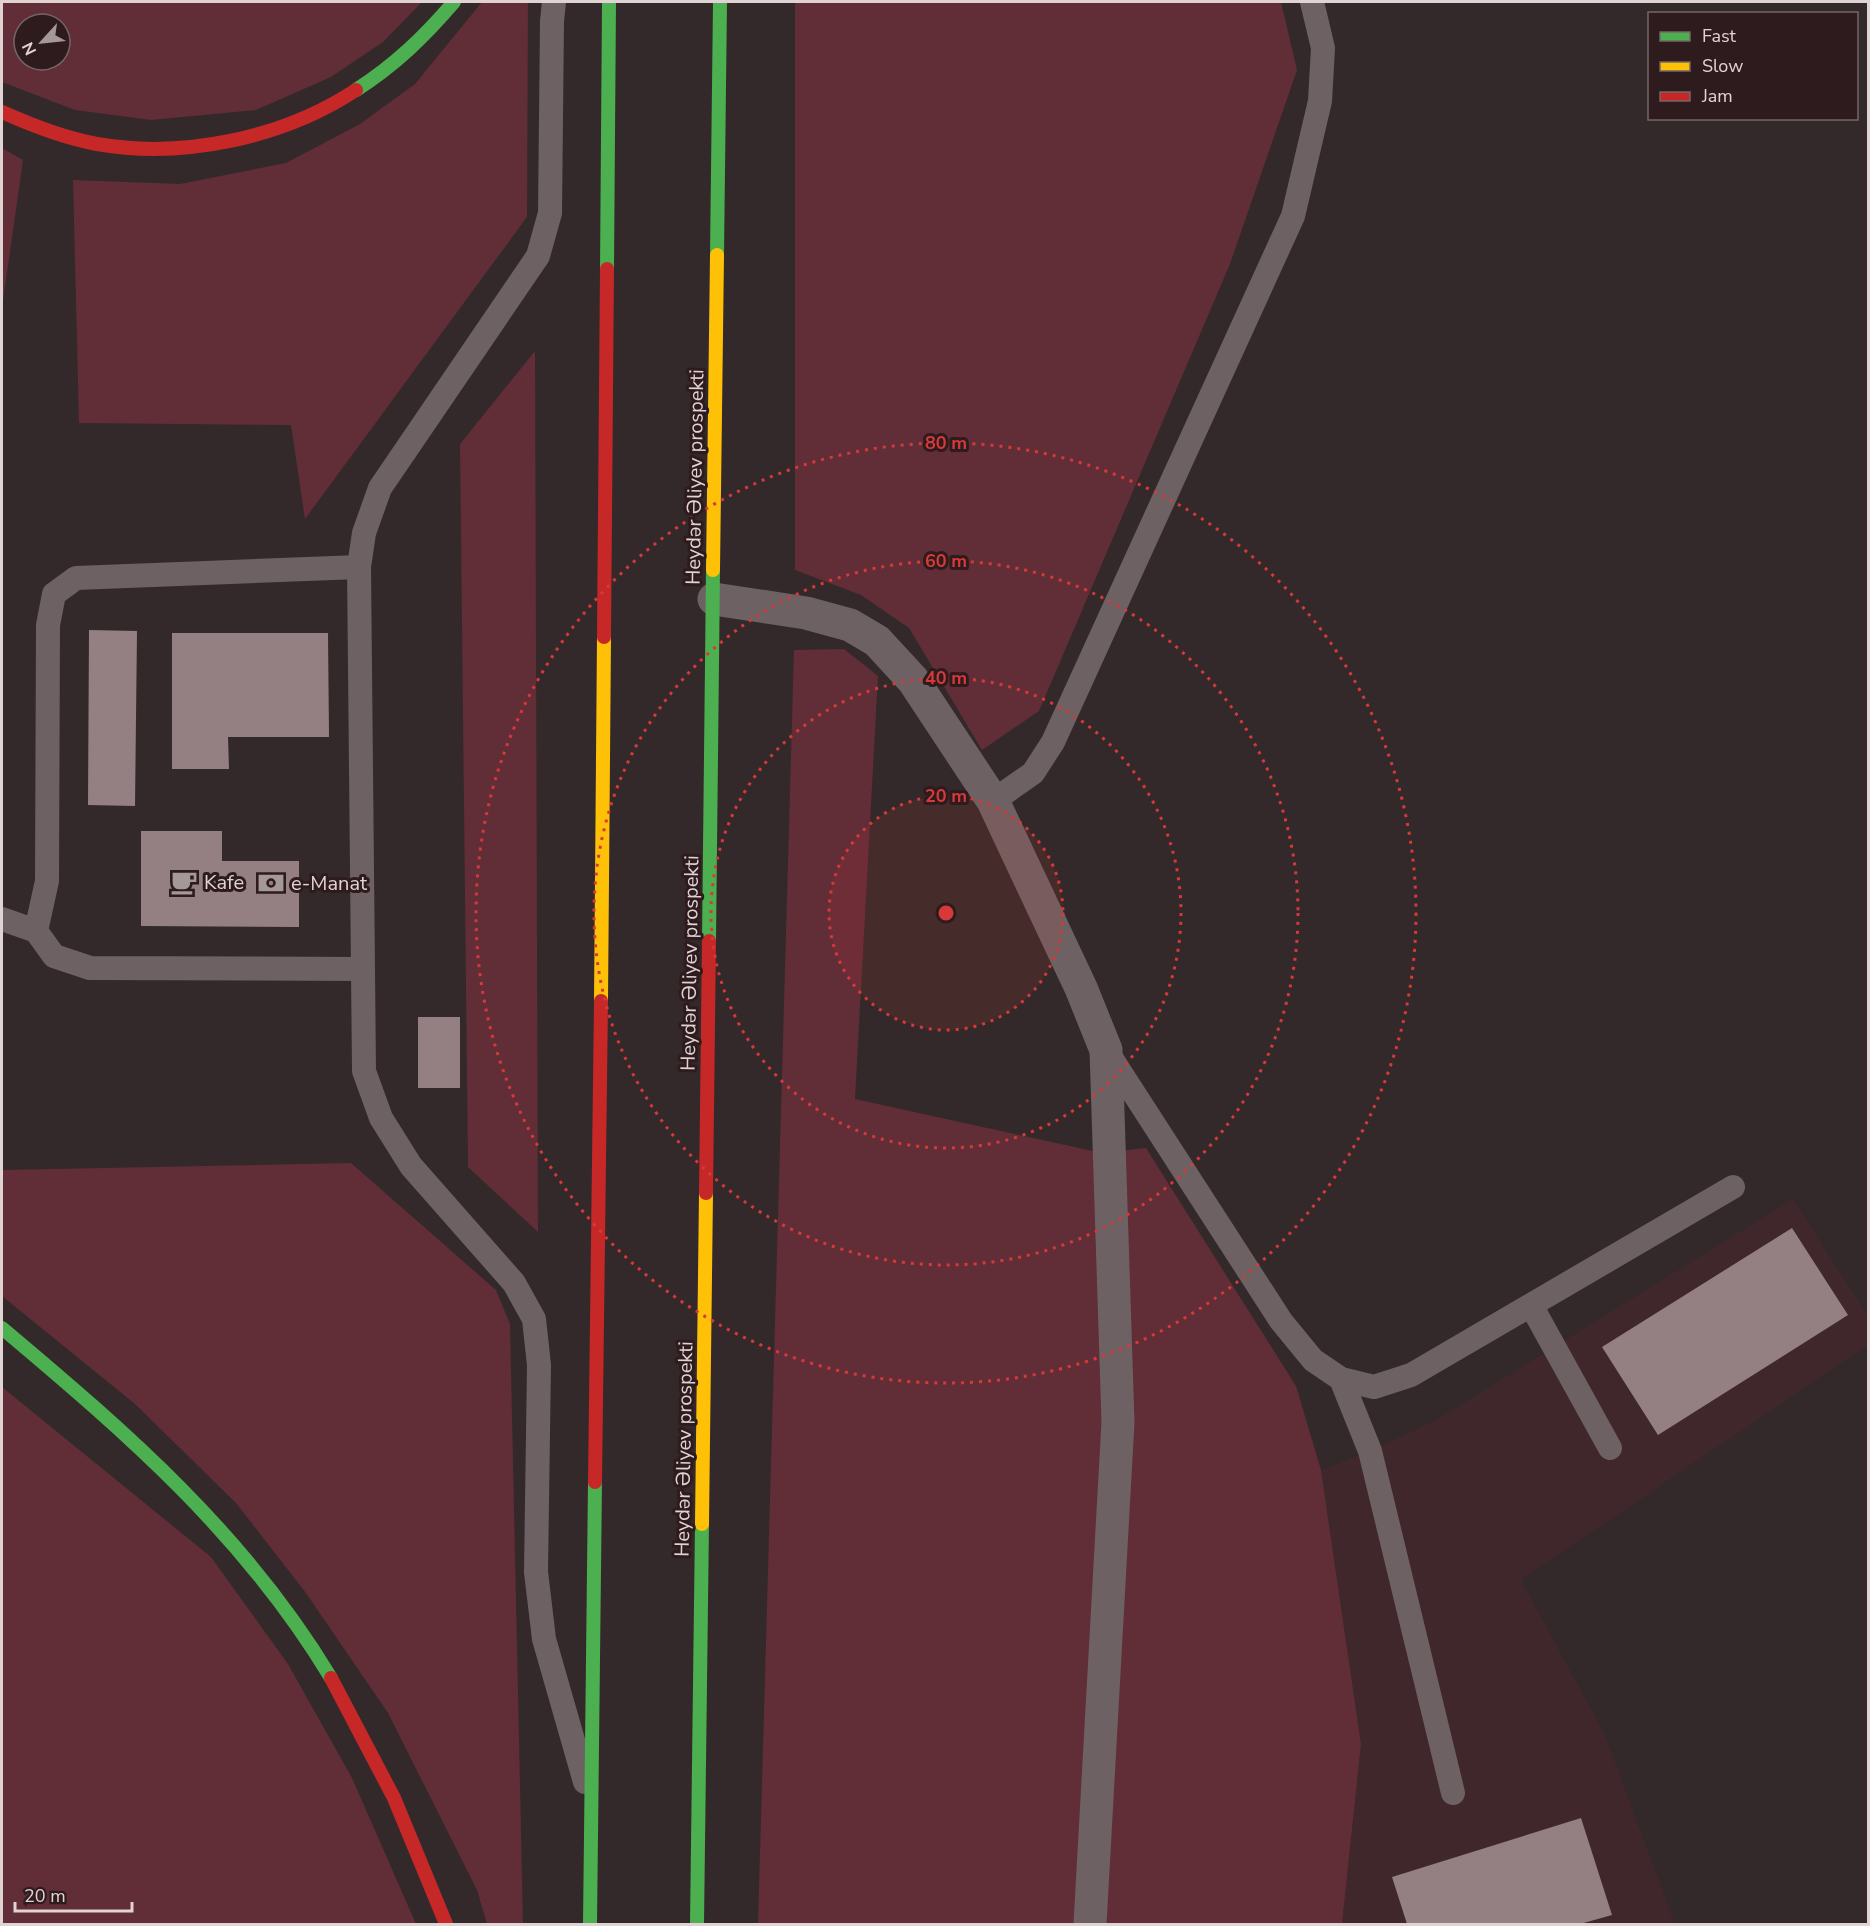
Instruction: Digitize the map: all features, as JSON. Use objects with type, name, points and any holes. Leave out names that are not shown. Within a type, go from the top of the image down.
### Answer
[{"type":"main road","points":[[2,112],[57,134],[111,146],[157,147],[201,144],[288,125],[367,86],[432,29],[454,2]]},
{"type":"main road","points":[[590,1924],[609,2]]},
{"type":"main road","name":"Heydər Əliyev prospekti","points":[[697,1924],[720,2]]},
{"type":"main road","points":[[2,1328],[96,1406],[148,1454],[215,1522],[280,1601],[337,1689],[380,1769],[418,1852],[446,1924]]},
{"type":"street","points":[[714,599],[817,616],[850,625],[877,641],[913,680],[993,801],[1081,988],[1106,1050],[1118,1422],[1090,1924]]},
{"type":"lane","points":[[554,2],[550,213],[538,256],[381,488],[364,533],[359,567],[363,1071],[381,1118],[411,1166],[514,1283],[534,1319],[539,1365],[536,1572],[544,1640],[591,1805]]},
{"type":"lane","points":[[993,801],[1033,773],[1053,742],[1293,216],[1320,101],[1323,48],[1312,2]]},
{"type":"lane","points":[[36,931],[47,881],[48,625],[54,594],[76,578],[359,567]]},
{"type":"lane","points":[[2,919],[36,931],[54,956],[90,968],[362,969]]},
{"type":"lane","points":[[1106,1050],[1281,1321],[1313,1360],[1341,1379],[1374,1388],[1411,1375],[1733,1187]]},
{"type":"lane","points":[[1531,1305],[1610,1448]]},
{"type":"lane","points":[[1341,1379],[1370,1451],[1453,1793]]},
{"type":"shaded area","points":[[2,2],[422,2],[383,42],[331,77],[256,110],[151,120],[75,110],[2,82]]},
{"type":"shaded area","points":[[482,2],[528,2],[527,217],[305,519],[291,425],[79,423],[73,180],[180,184],[286,163],[360,124],[415,84]]},
{"type":"shaded area","points":[[795,2],[1281,2],[1297,70],[1230,264],[1039,711],[982,750],[909,628],[861,595],[795,570]]},
{"type":"shaded area","points":[[2,148],[23,160],[2,308]]},
{"type":"shaded area","points":[[535,351],[538,1232],[468,1167],[460,444]]},
{"type":"shaded area","points":[[844,649],[878,676],[855,1099],[1102,1153],[1146,1148],[1296,1386],[1321,1470],[1361,1744],[1342,1924],[758,1924],[794,650]]},
{"type":"shaded area","points":[[351,1163],[496,1290],[510,1324],[523,1924],[487,1924],[477,1890],[388,1713],[306,1593],[236,1503],[135,1404],[2,1296],[2,1170]]},
{"type":"shaded area","points":[[1793,1199],[1868,1316],[1868,1345],[1521,1580],[1605,1735],[1675,1924],[1342,1924],[1361,1744],[1321,1470],[1370,1451],[1436,1420]]},
{"type":"shaded area","points":[[2,1387],[211,1557],[288,1664],[352,1778],[416,1924],[2,1924]]},
{"type":"building","points":[[89,630],[137,631],[135,806],[88,805]]},
{"type":"building","points":[[172,633],[328,633],[329,737],[228,737],[229,769],[172,769]]},
{"type":"building","points":[[141,831],[222,831],[222,861],[299,861],[299,927],[141,926]]},
{"type":"building","points":[[418,1017],[460,1017],[460,1088],[418,1088]]},
{"type":"building","points":[[1792,1228],[1848,1315],[1658,1435],[1602,1347]]},
{"type":"building","points":[[1581,1818],[1612,1915],[1580,1924],[1407,1924],[1392,1877]]},
{"type":"traffic: fast","points":[[356,90],[384,71],[408,50],[454,2]]},
{"type":"traffic: fast","points":[[607,269],[609,2]]},
{"type":"traffic: fast","points":[[717,255],[720,2]]},
{"type":"traffic: fast","points":[[709,941],[713,570]]},
{"type":"traffic: fast","points":[[2,1328],[139,1448],[222,1532],[297,1626],[331,1678]]},
{"type":"traffic: fast","points":[[590,1924],[595,1482]]},
{"type":"traffic: fast","points":[[697,1924],[702,1524]]},
{"type":"traffic: slow","points":[[713,570],[717,255]]},
{"type":"traffic: slow","points":[[601,1001],[604,637]]},
{"type":"traffic: slow","points":[[702,1524],[706,1193]]},
{"type":"traffic: jam","points":[[2,112],[49,131],[97,144],[163,149],[231,141],[265,132],[297,121],[356,90]]},
{"type":"traffic: jam","points":[[604,637],[607,269]]},
{"type":"traffic: jam","points":[[706,1193],[709,941]]},
{"type":"traffic: jam","points":[[595,1482],[601,1001]]},
{"type":"traffic: jam","points":[[331,1678],[394,1798],[446,1924]]},
{"type":"place","name":"Kafe","points":[[184,882]]},
{"type":"place","name":"e-Manat","points":[[271,883]]}]
